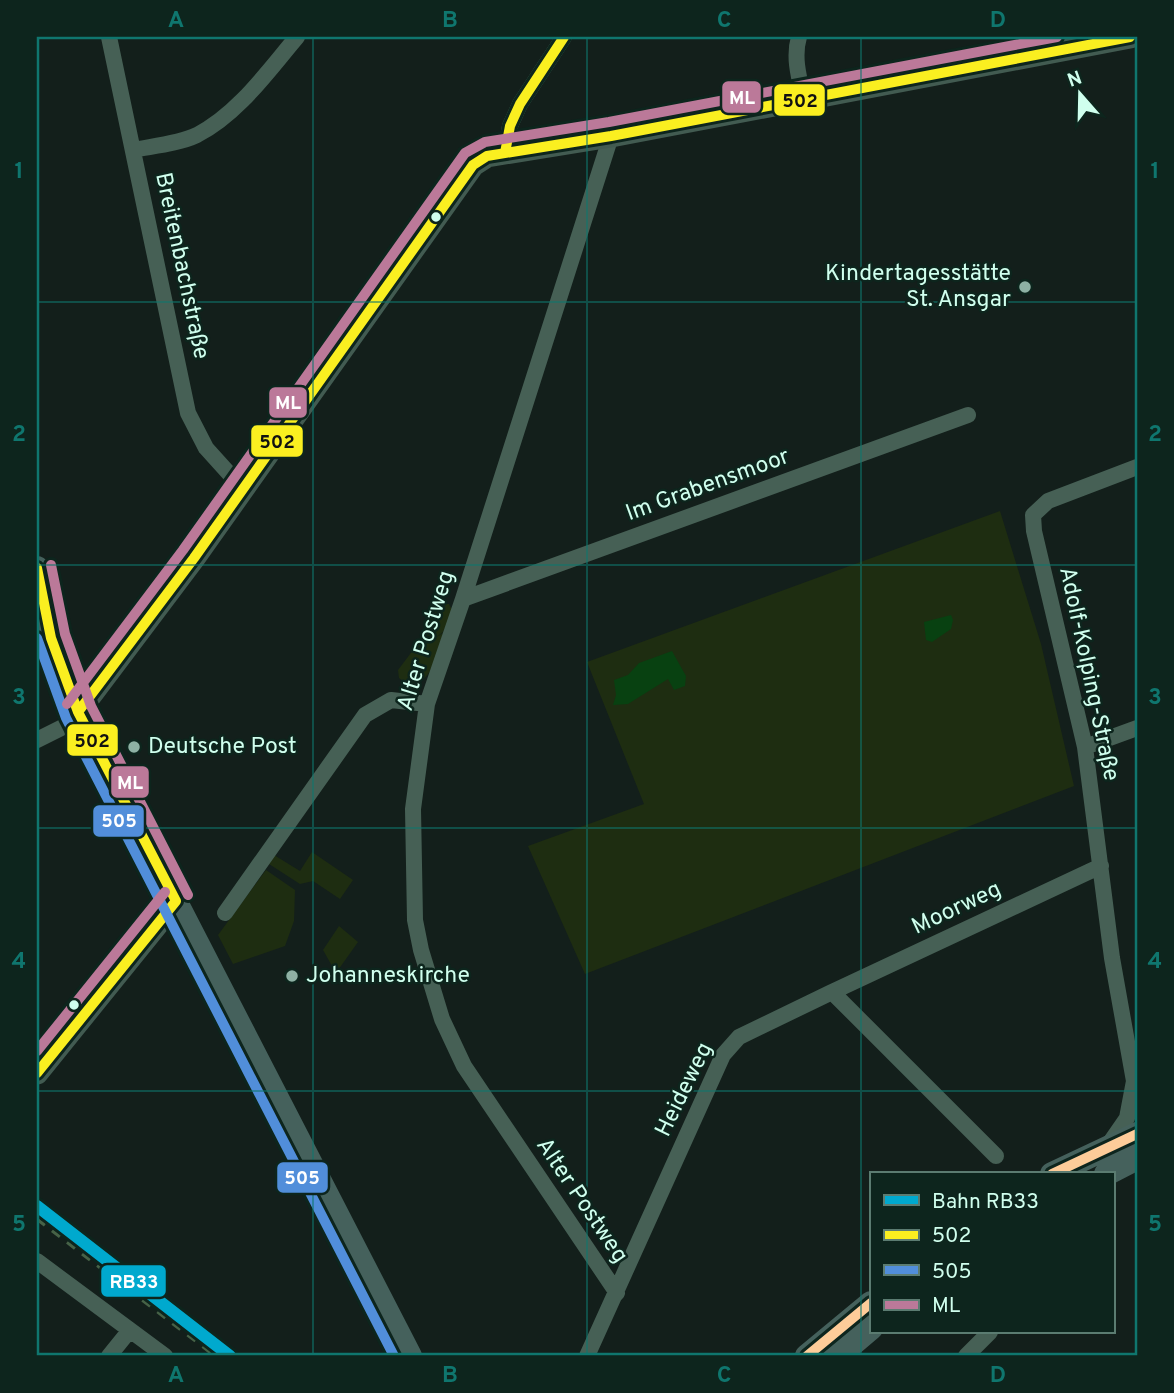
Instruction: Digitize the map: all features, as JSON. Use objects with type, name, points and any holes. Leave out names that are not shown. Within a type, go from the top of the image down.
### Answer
[{"type":"main road","points":[[37,568],[56,655],[78,712],[410,1356]]},
{"type":"main road","points":[[1056,1172],[1137,1134]]},
{"type":"main road","points":[[1110,1172],[1137,1158]]},
{"type":"main road","points":[[807,1356],[870,1304]]},
{"type":"main road","points":[[838,1356],[870,1329]]},
{"type":"street","name":"Breitenbachstraße","points":[[108,37],[188,414],[206,448],[243,489]]},
{"type":"street","points":[[134,150],[194,136],[213,125],[242,99],[297,37]]},
{"type":"street","points":[[505,153],[510,125],[520,104],[564,37]]},
{"type":"street","points":[[799,37],[796,47],[797,61],[804,99]]},
{"type":"street","points":[[37,740],[65,726],[78,712],[243,489],[473,165],[487,156],[611,136],[804,99],[1057,44],[1130,37]]},
{"type":"street","name":"Alter Postweg","points":[[611,136],[427,704],[414,809],[415,920],[421,950],[442,1019],[464,1066],[617,1293]]},
{"type":"street","name":"Im Grabensmoor","points":[[463,599],[968,415]]},
{"type":"street","name":"Adolf-Kolping-Straße","points":[[1108,1146],[1126,1118],[1136,1083],[1112,958],[1085,747],[1034,531],[1033,515],[1048,500],[1137,467]]},
{"type":"street","points":[[225,913],[365,715],[391,700],[427,704]]},
{"type":"street","points":[[1085,747],[1137,728]]},
{"type":"street","name":"Moorweg","points":[[832,992],[1101,866]]},
{"type":"street","points":[[37,1073],[176,901]]},
{"type":"street","points":[[832,992],[996,1156]]},
{"type":"street","name":"Heideweg","points":[[587,1356],[723,1055],[739,1037],[832,992]]},
{"type":"street","points":[[37,1261],[165,1356]]},
{"type":"street","points":[[108,1356],[130,1330]]},
{"type":"street","points":[[966,1356],[988,1334]]},
{"type":"shaded area","points":[[1000,511],[1041,644],[1074,786],[585,974],[528,846],[644,804],[587,662]]},
{"type":"shaded area","points":[[440,604],[449,604],[453,612],[443,632],[435,638],[443,633],[430,672],[411,687],[399,678],[398,670],[423,637],[434,638],[424,634]]},
{"type":"shaded area","points":[[951,615],[951,629],[932,642],[926,640],[924,622]]},
{"type":"shaded area","points":[[672,651],[686,676],[685,686],[674,690],[668,679],[628,704],[613,705],[616,695],[614,680],[628,675],[639,663]]},
{"type":"shaded area","points":[[312,852],[353,880],[340,899],[313,881],[300,884],[269,864],[274,855],[300,871]]},
{"type":"shaded area","points":[[266,870],[295,890],[294,921],[285,946],[233,964],[218,935]]},
{"type":"shaded area","points":[[339,926],[358,942],[336,973],[323,950]]},
{"type":"railway","points":[[37,1219],[215,1356]]},
{"type":"rail line","name":"RB33","points":[[37,1206],[230,1356]]},
{"type":"transit line","name":"502","points":[[505,153],[510,126],[520,104],[564,37]]},
{"type":"transit line","name":"ML","points":[[67,704],[183,550],[465,153],[485,142],[609,122],[1057,37]]},
{"type":"transit line","name":"502","points":[[78,712],[194,558],[473,165],[487,156],[611,136],[1130,37]]},
{"type":"transit line","name":"ML","points":[[51,565],[65,634],[91,706],[188,895]]},
{"type":"transit line","name":"502","points":[[37,568],[51,638],[78,712],[176,901]]},
{"type":"transit line","name":"505","points":[[37,638],[66,718],[394,1356]]},
{"type":"transit line","name":"ML","points":[[37,1051],[165,892]]},
{"type":"transit line","name":"502","points":[[37,1073],[176,901]]},
{"type":"transit line","points":[[1056,1172],[1137,1134]]},
{"type":"transit line","points":[[807,1356],[870,1304]]},
{"type":"place","name":"Kindertagesstätte St. Ansgar","points":[[1025,287]]},
{"type":"place","name":"Deutsche Post","points":[[134,747]]},
{"type":"place","name":"Johanneskirche","points":[[292,976]]}]
